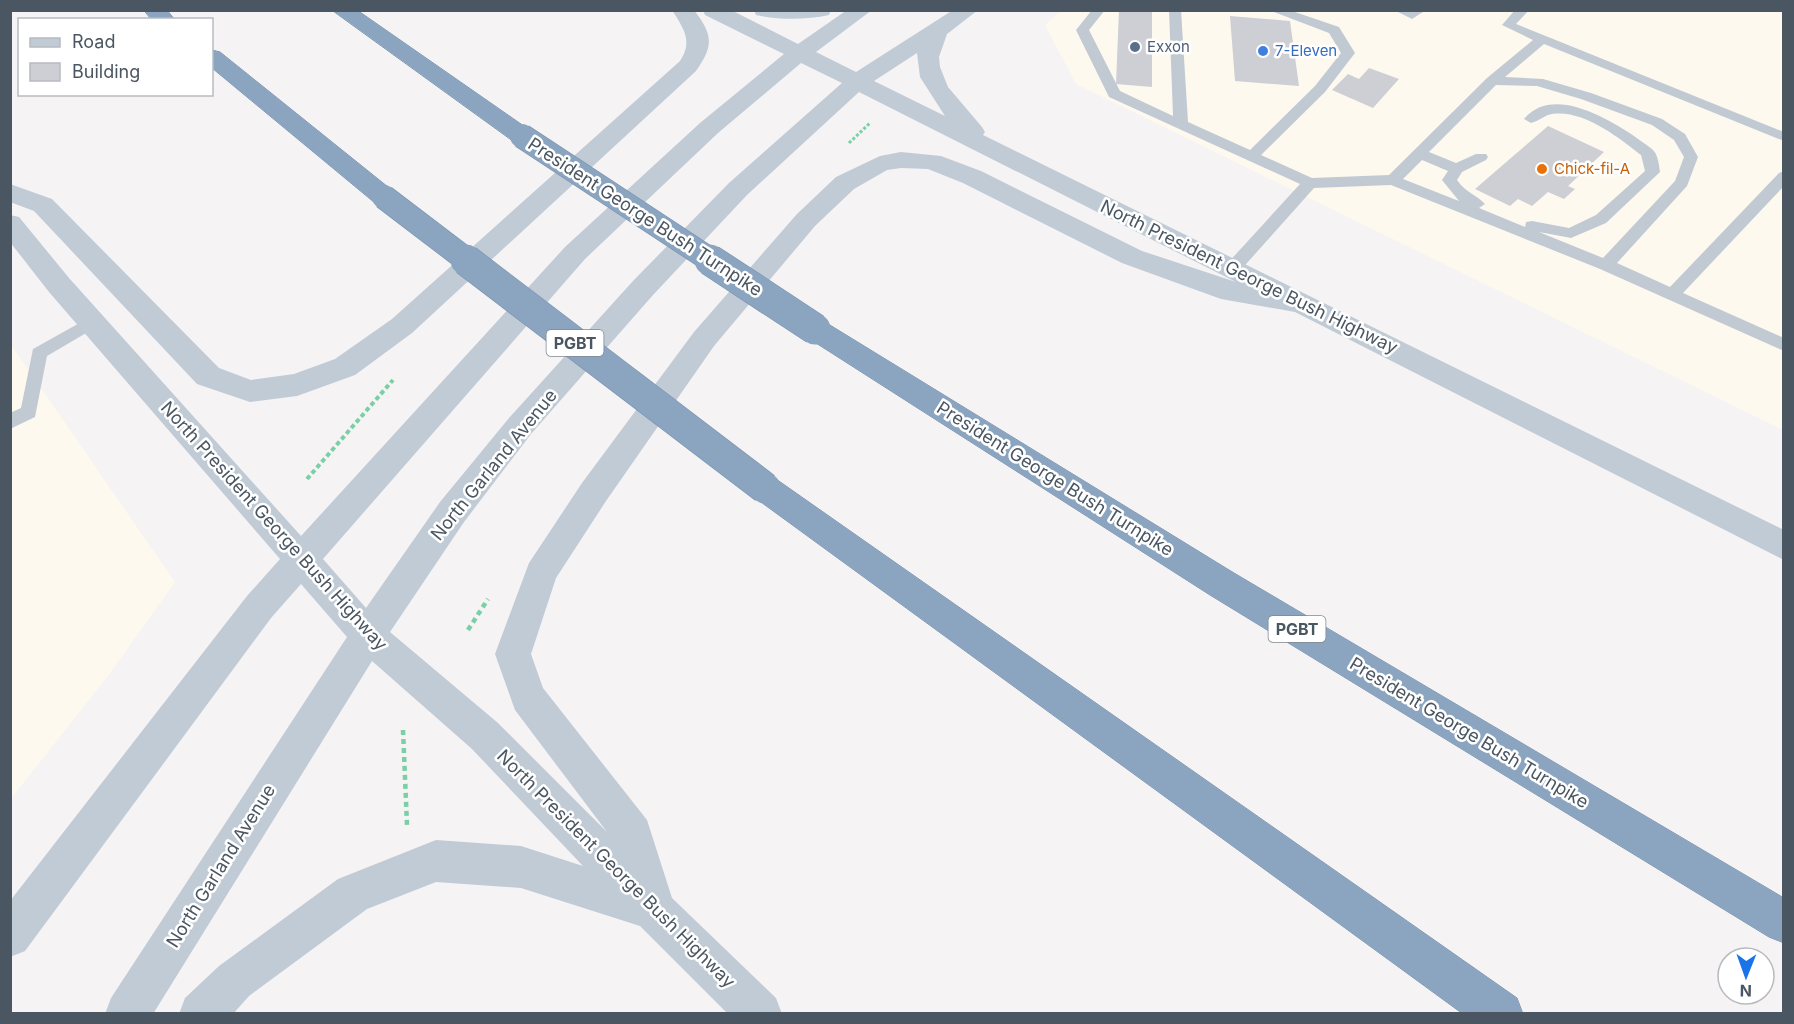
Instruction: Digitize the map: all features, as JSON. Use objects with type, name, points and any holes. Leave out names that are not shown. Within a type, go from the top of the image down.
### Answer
[{"type":"highway","name":"President George Bush Turnpike","points":[[342,10],[522,136],[815,329],[1222,584],[1784,922]]},
{"type":"highway","name":"PGBT","points":[[213,58],[384,197],[765,488],[1501,1014]]},
{"type":"main road","points":[[10,192],[43,205],[208,376],[250,391],[297,385],[345,367],[402,326],[688,66],[699,51],[697,30],[682,10]]},
{"type":"main road","name":"North President George Bush Highway","points":[[712,10],[1784,546]]},
{"type":"main road","points":[[764,10],[821,10]]},
{"type":"main road","points":[[10,936],[259,607],[575,253],[709,128],[798,54],[862,10]]},
{"type":"main road","name":"North Garland Avenue","points":[[128,1014],[368,635],[452,512],[520,426],[643,288],[738,189],[857,82],[968,10]]},
{"type":"main road","points":[[937,30],[927,57],[933,78],[946,102],[986,146]]},
{"type":"main road","points":[[654,910],[633,834],[528,698],[513,654],[541,573],[594,492],[704,339],[806,220],[845,183],[880,164],[901,160],[932,161],[972,177],[1132,257],[1221,289],[1302,303]]},
{"type":"main road","name":"North President George Bush Highway","points":[[10,223],[58,285],[368,635],[485,736],[654,910],[760,1014]]},
{"type":"main road","points":[[201,1014],[234,981],[353,894],[436,861],[521,867],[654,910]]},
{"type":"lane","points":[[1099,10],[1082,30],[1114,94],[1310,183],[1393,180],[1606,265],[1784,345]]},
{"type":"lane","points":[[1175,10],[1181,125]]},
{"type":"lane","points":[[1251,157],[1320,89],[1348,53],[1334,30],[1275,10]]},
{"type":"lane","points":[[1400,10],[1412,15],[1420,10]]},
{"type":"lane","points":[[1523,10],[1508,25],[1784,137]]},
{"type":"lane","points":[[1393,180],[1492,81],[1542,39]]},
{"type":"lane","points":[[1492,81],[1538,81],[1657,122],[1680,136],[1691,157],[1682,183],[1606,265]]},
{"type":"lane","points":[[1481,157],[1457,169],[1449,180],[1460,195],[1491,212],[1528,225],[1571,233],[1601,219],[1653,172],[1648,153],[1613,129],[1592,118],[1566,111],[1548,110],[1531,118]]},
{"type":"lane","points":[[1420,154],[1457,169]]},
{"type":"lane","points":[[1672,295],[1784,176]]},
{"type":"lane","points":[[1232,269],[1310,183]]},
{"type":"lane","points":[[10,422],[29,412],[39,354],[92,322]]},
{"type":"path","points":[[403,730],[407,829]]},
{"type":"shaded area","points":[[1062,10],[1783,11],[1783,430],[1076,84],[1045,25]]},
{"type":"shaded area","points":[[10,343],[175,582],[111,672],[11,799]]},
{"type":"building","name":"Exxon","points":[[1119,10],[1152,10],[1152,87],[1116,84]]},
{"type":"building","name":"7-Eleven","points":[[1230,16],[1290,21],[1299,86],[1235,81]]},
{"type":"building","points":[[1369,68],[1399,79],[1373,108],[1332,90],[1348,74],[1359,79]]},
{"type":"building","name":"Chick-fil-A","points":[[1548,126],[1604,152],[1568,186],[1575,189],[1564,199],[1548,192],[1532,206],[1518,199],[1510,206],[1475,189]]},
{"type":"place","name":"Exxon","points":[[1135,47]]},
{"type":"place","name":"7-Eleven","points":[[1263,51]]},
{"type":"place","name":"Chick-fil-A","points":[[1542,169]]}]
